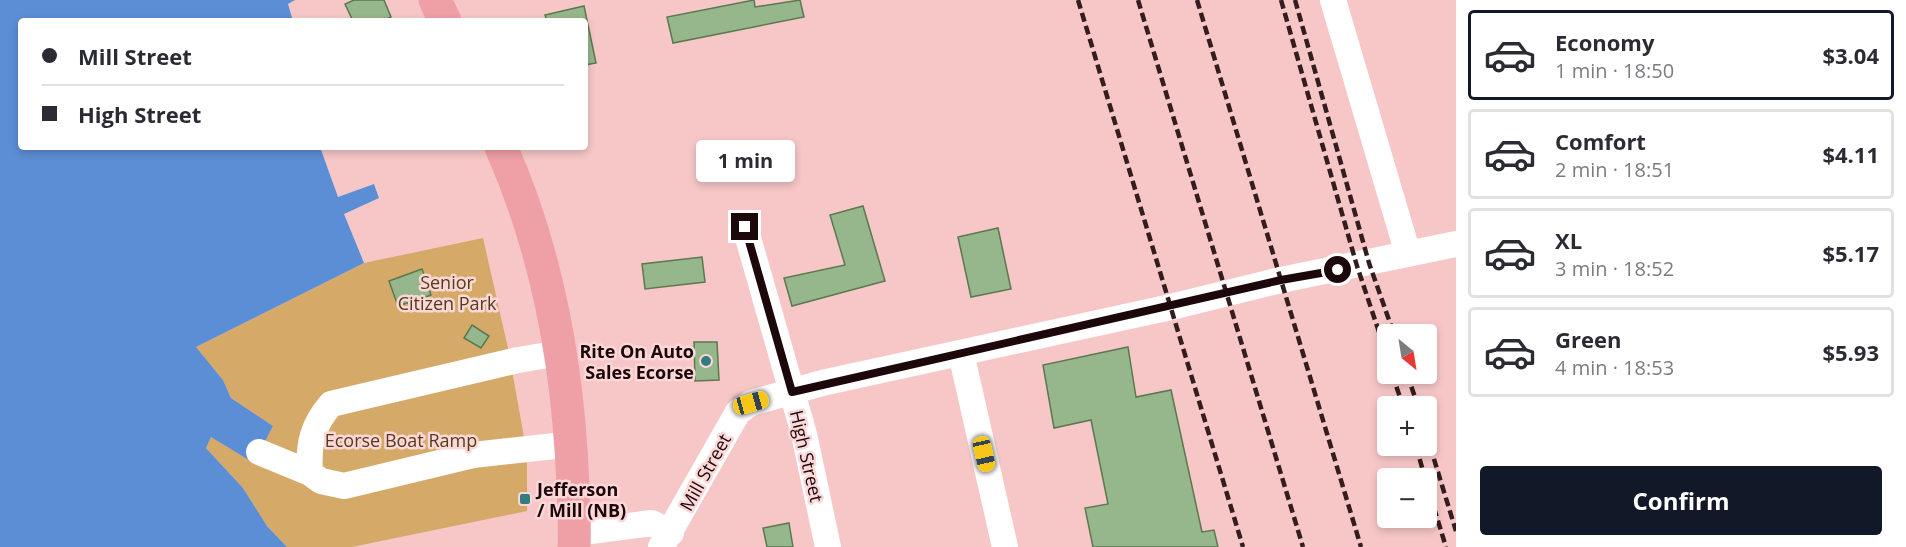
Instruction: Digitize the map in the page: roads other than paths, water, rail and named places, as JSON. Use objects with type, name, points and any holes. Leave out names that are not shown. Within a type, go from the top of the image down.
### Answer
[{"type":"main road","points":[[435,0],[444,18]]},
{"type":"main road","points":[[502,150],[541,263],[560,353],[573,444],[574,540]]},
{"type":"street","points":[[1333,0],[1408,254]]},
{"type":"street","name":"High Street","points":[[745,227],[792,392],[828,547]]},
{"type":"street","name":"Mill Street","points":[[666,540],[738,412],[751,403],[961,353],[1456,244]]},
{"type":"street","points":[[310,465],[311,436],[318,420],[331,404],[518,360],[560,353]]},
{"type":"street","points":[[961,353],[1005,547]]},
{"type":"street","points":[[264,444],[310,465],[321,481],[344,486],[473,455],[573,444]]},
{"type":"street","points":[[574,540],[652,523],[666,540]]},
{"type":"water","points":[[0,0],[295,0],[288,4],[292,18],[18,18],[18,150],[321,150],[338,197],[374,184],[379,198],[344,214],[364,263],[196,347],[223,380],[231,398],[273,426],[254,463],[211,437],[206,448],[243,488],[267,526],[287,547],[0,547]]},
{"type":"railway","points":[[1078,0],[1243,547]]},
{"type":"railway","points":[[1138,0],[1303,547]]},
{"type":"railway","points":[[1197,0],[1361,547]]},
{"type":"railway","points":[[1281,0],[1357,266],[1377,326]]},
{"type":"railway","points":[[1295,0],[1369,263],[1390,324]]},
{"type":"railway","points":[[1395,384],[1400,396]]},
{"type":"railway","points":[[1410,384],[1415,396]]},
{"type":"railway","points":[[1419,456],[1422,468]]},
{"type":"railway","points":[[1433,456],[1456,531]]},
{"type":"railway","points":[[1437,518],[1446,547]]},
{"type":"place","name":"Rite On Auto Sales Ecorse","points":[[706,361]]},
{"type":"place","name":"Jefferson / Mill (NB)","points":[[525,499]]},
{"type":"park label","name":"Senior Citizen Park","points":[[447,292]]},
{"type":"park label","name":"Ecorse Boat Ramp","points":[[401,440]]}]
